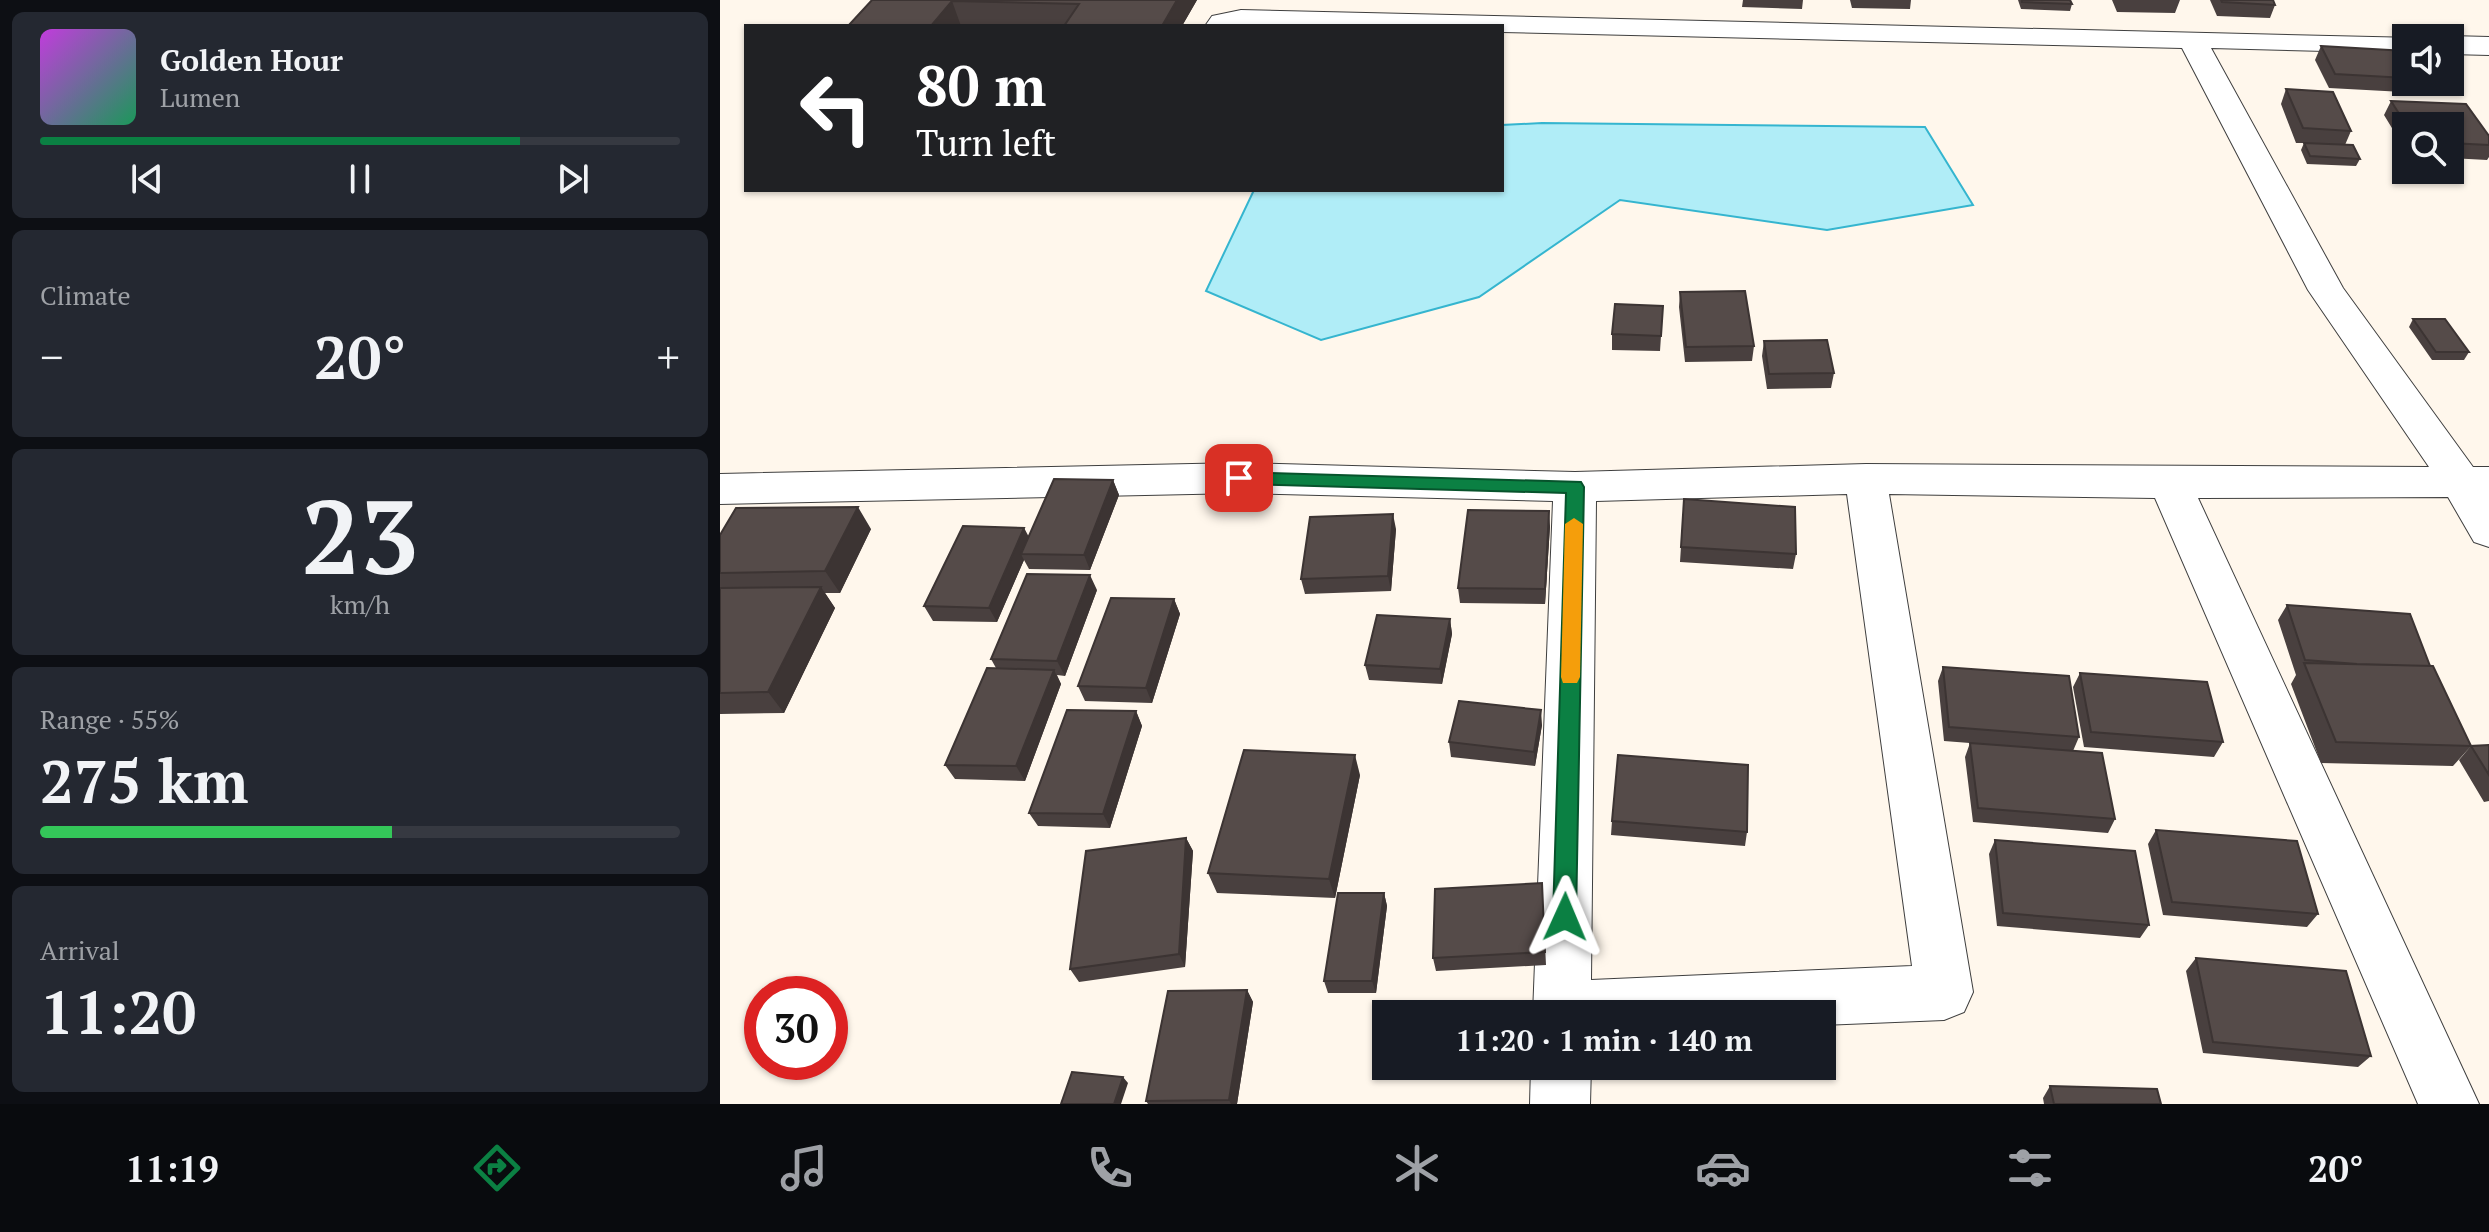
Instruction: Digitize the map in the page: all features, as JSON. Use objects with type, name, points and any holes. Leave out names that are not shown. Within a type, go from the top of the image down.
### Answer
[{"type":"street","points":[[1220,24],[1241,18],[1709,14],[2193,41],[2392,44]]},
{"type":"street","points":[[2193,41],[2326,290],[2475,482],[2489,531]]},
{"type":"street","points":[[2464,45],[2489,46]]},
{"type":"street","points":[[720,489],[1239,478],[1575,487],[1866,479],[2170,483],[2475,482]]},
{"type":"street","points":[[1791,1000],[1944,992],[1866,479]]},
{"type":"street","points":[[2170,483],[2449,1104]]},
{"type":"street","points":[[1562,1000],[1575,487]]},
{"type":"street","points":[[1560,1104],[1561,1080]]},
{"type":"water","points":[[1504,125],[1925,127],[1973,205],[1827,230],[1620,200],[1479,297],[1321,340],[1206,291],[1253,192],[1504,192]]},
{"type":"building","points":[[872,0],[1177,0],[1163,24],[1065,24],[1079,4],[952,1],[933,24],[850,24]]},
{"type":"building","points":[[2070,0],[2072,4],[2022,2]]},
{"type":"building","points":[[2273,0],[2275,5],[2222,2]]},
{"type":"building","points":[[2321,46],[2392,50],[2392,77],[2335,74]]},
{"type":"building","points":[[2286,89],[2333,92],[2351,131],[2303,128]]},
{"type":"building","points":[[2391,101],[2466,104],[2489,136],[2489,145],[2464,144],[2464,112],[2398,112]]},
{"type":"building","points":[[2304,143],[2353,145],[2360,159],[2310,156]]},
{"type":"building","points":[[1745,291],[1754,346],[1686,347],[1680,292]]},
{"type":"building","points":[[1615,304],[1663,306],[1661,336],[1612,334]]},
{"type":"building","points":[[2413,319],[2445,319],[2469,352],[2436,352]]},
{"type":"building","points":[[1827,340],[1834,373],[1769,374],[1764,341]]},
{"type":"building","points":[[1054,479],[1113,480],[1084,555],[1021,554]]},
{"type":"building","points":[[1684,499],[1795,507],[1796,554],[1681,547]]},
{"type":"building","points":[[858,507],[825,571],[720,573],[720,535],[736,508]]},
{"type":"building","points":[[1468,510],[1549,511],[1545,589],[1458,588]]},
{"type":"building","points":[[1393,514],[1388,576],[1301,579],[1310,517]]},
{"type":"building","points":[[963,526],[1024,528],[989,608],[924,606]]},
{"type":"building","points":[[1027,574],[1090,575],[1057,661],[991,659]]},
{"type":"building","points":[[821,587],[768,692],[720,693],[720,588]]},
{"type":"building","points":[[1111,598],[1174,599],[1146,688],[1078,686]]},
{"type":"building","points":[[2287,605],[2410,614],[2430,666],[2305,660]]},
{"type":"building","points":[[1377,615],[1450,619],[1440,669],[1365,665]]},
{"type":"building","points":[[2304,663],[2433,666],[2471,746],[2336,742]]},
{"type":"building","points":[[1943,667],[2069,676],[2079,737],[1949,727]]},
{"type":"building","points":[[987,668],[1054,670],[1016,766],[945,765]]},
{"type":"building","points":[[2080,673],[2207,682],[2223,742],[2091,732]]},
{"type":"building","points":[[1459,701],[1541,710],[1534,752],[1449,742]]},
{"type":"building","points":[[1067,710],[1136,711],[1103,814],[1029,813]]},
{"type":"building","points":[[1970,743],[2102,753],[2115,819],[1978,808]]},
{"type":"building","points":[[2489,745],[2489,775],[2471,746]]},
{"type":"building","points":[[1244,750],[1355,755],[1329,879],[1208,873]]},
{"type":"building","points":[[1618,755],[1748,765],[1747,832],[1612,821]]},
{"type":"building","points":[[2156,830],[2297,841],[2318,914],[2172,902]]},
{"type":"building","points":[[1186,838],[1179,954],[1070,969],[1086,851]]},
{"type":"building","points":[[1995,840],[2135,851],[2149,925],[2003,913]]},
{"type":"building","points":[[1542,883],[1545,952],[1433,958],[1435,889]]},
{"type":"building","points":[[1338,893],[1384,893],[1372,981],[1324,981]]},
{"type":"building","points":[[2196,958],[2346,971],[2371,1056],[2213,1042]]},
{"type":"building","points":[[1247,990],[1229,1100],[1146,1101],[1168,991]]},
{"type":"building","points":[[1072,1072],[1123,1077],[1114,1104],[1061,1104]]},
{"type":"building","points":[[2050,1086],[2157,1089],[2161,1104],[2054,1104]]},
{"type":"slow traffic","points":[[1570,677],[1574,524]]},
{"type":"route","points":[[1239,478],[1575,487],[1565,917]]}]
